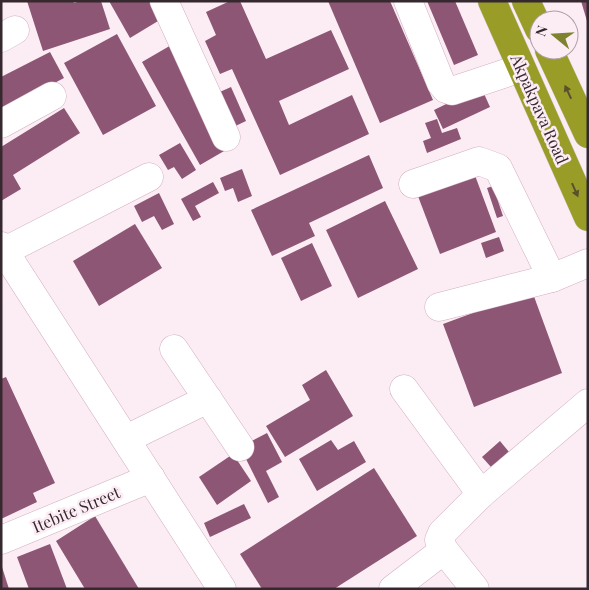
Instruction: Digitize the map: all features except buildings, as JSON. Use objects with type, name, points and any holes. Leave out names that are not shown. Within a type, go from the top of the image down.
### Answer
[{"type":"highway","name":"Akpakpava Road","points":[[492,1],[588,217]]},
{"type":"highway","name":"Akpakpava Road","points":[[554,60],[588,133]]},
{"type":"street","points":[[164,1],[226,137]]},
{"type":"street","points":[[408,1],[441,83],[446,89],[452,91],[522,68]]},
{"type":"street","points":[[1,124],[52,96]]},
{"type":"street","points":[[413,184],[479,161],[498,168],[552,278]]},
{"type":"street","points":[[149,177],[2,250],[222,589]]},
{"type":"street","points":[[439,307],[552,278],[588,263]]},
{"type":"street","points":[[174,349],[240,447]]},
{"type":"street","points":[[404,389],[481,494]]},
{"type":"street","points":[[126,439],[208,399]]},
{"type":"street","points":[[475,589],[444,550],[439,540],[442,533],[481,494],[588,403]]},
{"type":"street","name":"Itebite Street","points":[[1,540],[151,478]]},
{"type":"street","points":[[393,589],[444,550]]}]
